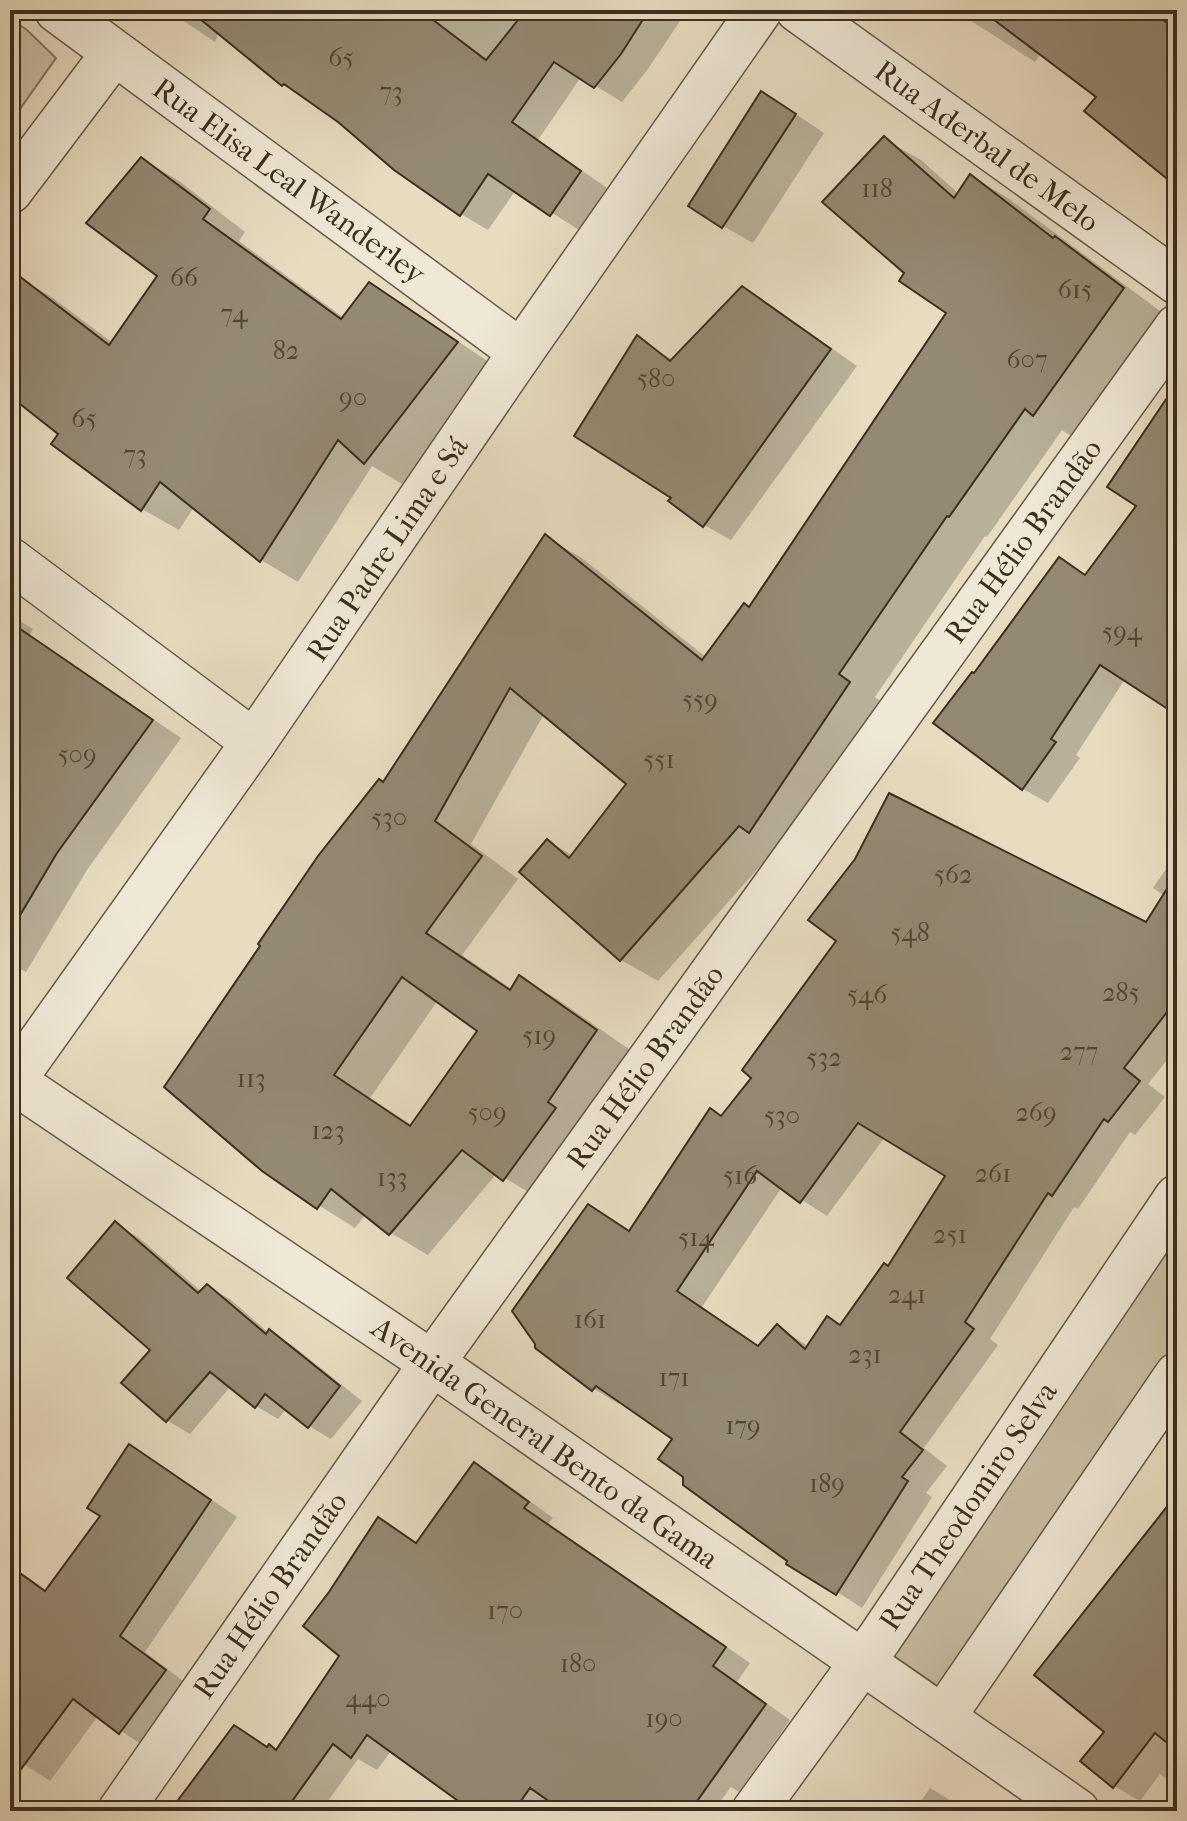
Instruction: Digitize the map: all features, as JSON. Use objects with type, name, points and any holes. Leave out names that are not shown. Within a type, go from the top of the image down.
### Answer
[{"type":"street","name":"Rua Elisa Leal Wanderley","points":[[57,10],[521,352]]},
{"type":"street","name":"Rua Padre Lima e Sá","points":[[11,1082],[254,742],[760,10]]},
{"type":"street","name":"Rua Aderbal de Melo","points":[[798,10],[1177,282]]},
{"type":"street","points":[[10,191],[114,53]]},
{"type":"street","name":"Rua Hélio Brandão","points":[[120,1811],[432,1363],[1177,327]]},
{"type":"street","points":[[10,560],[254,742]]},
{"type":"street","name":"Avenida General Bento da Gama","points":[[11,1082],[432,1363],[1077,1811]]},
{"type":"street","name":"Rua Theodomiro Selva","points":[[754,1811],[862,1662],[1177,1197]]},
{"type":"street","points":[[943,1717],[1177,1375]]},
{"type":"shaded area","points":[[10,18],[56,58],[10,123]]},
{"type":"shaded area","points":[[1177,1211],[1177,1360],[949,1694],[885,1650]]},
{"type":"building","points":[[189,10],[420,10],[486,60],[526,10],[649,10],[621,54],[594,88],[554,62],[512,122],[581,171],[550,216],[488,174],[460,216],[394,170],[338,122],[284,84],[282,86]]},
{"type":"building","points":[[981,10],[1151,10],[1177,31],[1177,187],[1084,111],[1096,97]]},
{"type":"building","points":[[761,91],[796,114],[722,228],[688,206]]},
{"type":"building","points":[[884,136],[954,198],[970,174],[1124,288],[1033,416],[1025,409],[947,516],[839,674],[850,682],[749,833],[739,826],[620,961],[519,872],[547,839],[569,858],[626,784],[510,688],[435,821],[482,856],[426,933],[510,990],[519,975],[597,1030],[548,1102],[556,1108],[503,1181],[462,1150],[389,1235],[331,1189],[317,1209],[262,1171],[164,1087],[318,856],[379,779],[383,782],[545,534],[702,660],[744,603],[749,607],[946,313],[899,281],[904,273],[822,202]],"holes":[[[402,977],[477,1031],[410,1126],[334,1075]]]},
{"type":"building","points":[[141,157],[210,209],[203,219],[341,319],[369,282],[458,342],[364,464],[338,440],[260,562],[160,482],[141,511],[51,444],[58,434],[10,396],[10,269],[109,345],[157,276],[86,223]]},
{"type":"building","points":[[742,286],[831,349],[703,527],[668,501],[671,498],[574,436],[637,335],[670,361]]},
{"type":"building","points":[[1177,383],[1177,715],[1100,665],[1051,739],[1056,742],[1022,790],[933,723],[974,673],[1059,557],[1085,575],[1136,506],[1107,487]]},
{"type":"building","points":[[10,622],[153,720],[57,853],[10,932]]},
{"type":"building","points":[[889,793],[1146,922],[1177,873],[1177,999],[1124,1068],[1140,1081],[1108,1122],[1104,1119],[1052,1196],[1048,1193],[965,1322],[974,1329],[900,1432],[923,1450],[902,1477],[908,1481],[836,1595],[786,1564],[787,1561],[683,1485],[683,1477],[658,1459],[672,1439],[596,1386],[592,1391],[535,1348],[512,1311],[588,1204],[629,1231],[710,1108],[721,1116],[751,1078],[742,1070],[836,941],[808,920],[855,859]],"holes":[[[858,1123],[945,1176],[888,1266],[884,1263],[840,1325],[827,1316],[805,1349],[777,1324],[758,1346],[677,1291],[757,1171],[800,1203]]]},
{"type":"building","points":[[115,1221],[198,1293],[207,1284],[266,1334],[269,1329],[340,1386],[308,1428],[265,1394],[255,1408],[210,1372],[166,1422],[121,1383],[150,1350],[67,1278]]},
{"type":"building","points":[[129,1444],[211,1500],[120,1636],[166,1670],[119,1734],[73,1699],[10,1784],[10,1566],[45,1591],[100,1516],[87,1508]]},
{"type":"building","points":[[474,1462],[529,1502],[524,1508],[726,1647],[713,1666],[766,1704],[690,1811],[563,1811],[530,1788],[514,1811],[472,1811],[367,1735],[351,1758],[333,1744],[285,1811],[170,1811],[234,1725],[276,1750],[339,1656],[303,1626],[378,1517],[416,1543]]},
{"type":"building","points":[[1177,1494],[1177,1751],[1155,1733],[1113,1788],[1080,1761],[1104,1732],[1034,1675]]}]
